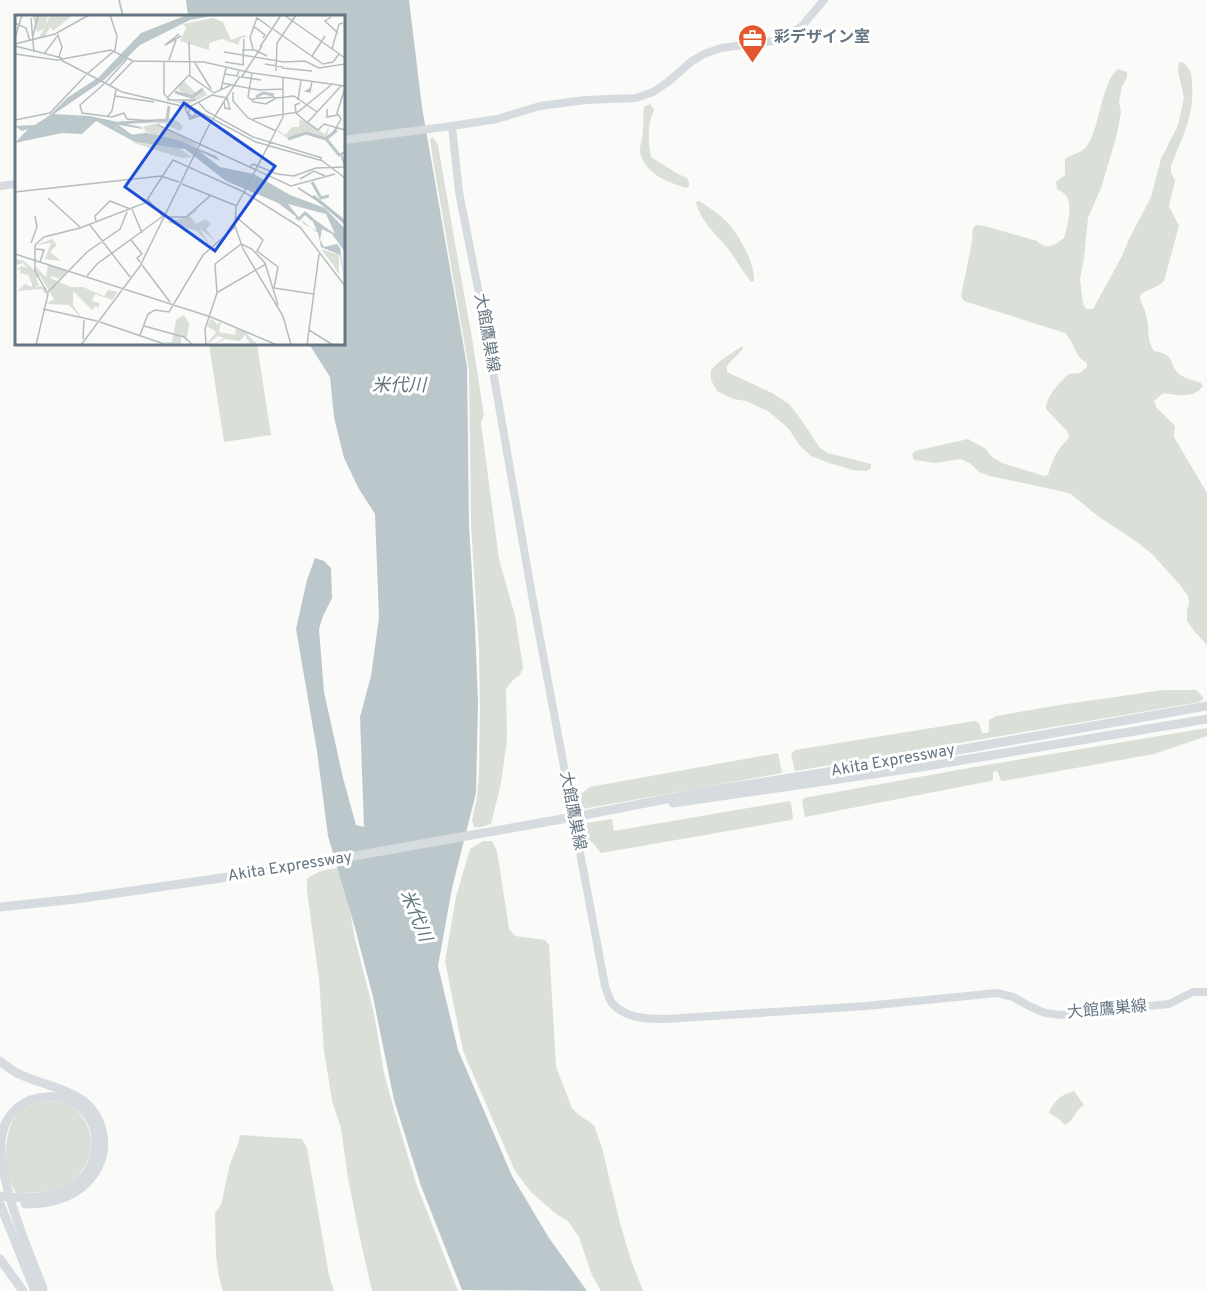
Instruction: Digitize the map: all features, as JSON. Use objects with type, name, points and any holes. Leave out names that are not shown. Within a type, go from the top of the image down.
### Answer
[{"type":"highway","name":"Akita Expressway","points":[[1,907],[76,899],[270,871],[707,791],[878,764],[1207,706]]},
{"type":"highway","name":"Akita Expressway","points":[[579,816],[899,771],[1207,719]]},
{"type":"highway","points":[[0,1061],[16,1073],[61,1088],[81,1100],[95,1114],[103,1143],[100,1162],[91,1178],[69,1195],[41,1204],[0,1197]]},
{"type":"highway","points":[[40,1290],[0,1203],[21,1201],[45,1197],[65,1191],[87,1172],[92,1163],[96,1145],[93,1127],[83,1111],[70,1101],[53,1096],[28,1100],[14,1110],[2,1132],[1,1141],[8,1192],[17,1220],[40,1290]]},
{"type":"highway","points":[[0,1177],[40,1290]]},
{"type":"highway","points":[[0,1259],[23,1291]]},
{"type":"main road","points":[[345,140],[497,119],[540,106],[585,100],[636,98],[653,92],[704,54],[721,48],[773,41],[788,35],[802,26],[824,0]]},
{"type":"main road","name":"大館鷹巣線","points":[[452,126],[459,192],[483,314],[543,658],[602,974],[611,1002],[633,1017],[666,1019],[858,1007],[997,993],[1014,998],[1045,1013],[1061,1015],[1169,1004],[1193,992],[1207,992]]},
{"type":"main road","points":[[0,186],[15,184]]},
{"type":"shaded area","points":[[1182,62],[1191,74],[1192,105],[1187,126],[1171,166],[1175,181],[1169,206],[1179,226],[1164,281],[1140,295],[1154,351],[1167,355],[1177,372],[1203,386],[1190,394],[1163,393],[1154,401],[1156,407],[1175,426],[1174,437],[1207,493],[1207,645],[1187,621],[1188,596],[1180,585],[1152,554],[1099,517],[1071,494],[990,476],[979,472],[971,464],[961,459],[935,463],[914,460],[912,455],[915,451],[968,439],[986,449],[992,457],[1002,463],[1044,476],[1048,475],[1056,455],[1069,438],[1068,432],[1046,409],[1048,400],[1065,377],[1069,374],[1080,373],[1087,367],[1087,363],[1079,357],[1065,333],[964,301],[961,296],[973,228],[976,225],[984,226],[1037,241],[1044,246],[1054,245],[1064,238],[1069,218],[1069,203],[1066,196],[1057,189],[1056,182],[1065,175],[1065,159],[1079,153],[1091,140],[1112,75],[1118,69],[1127,72],[1119,101],[1121,113],[1116,138],[1101,188],[1088,218],[1080,279],[1083,305],[1087,309],[1093,309],[1151,197],[1161,159],[1178,125],[1184,98],[1178,71],[1179,63]]},
{"type":"shaded area","points":[[650,104],[654,110],[649,133],[651,157],[687,178],[689,186],[686,188],[651,171],[642,158],[640,150],[644,107]]},
{"type":"shaded area","points":[[433,137],[438,145],[472,338],[484,415],[481,423],[499,559],[515,616],[523,668],[520,675],[506,689],[507,739],[501,783],[491,824],[481,827],[474,827],[472,820],[479,773],[480,711],[479,650],[471,525],[469,370],[433,160],[430,139]]},
{"type":"shaded area","points":[[699,201],[723,218],[736,233],[749,257],[754,281],[751,282],[729,250],[705,222],[696,202]]},
{"type":"shaded area","points":[[209,345],[257,345],[271,435],[224,442]]},
{"type":"shaded area","points":[[742,346],[743,348],[727,366],[727,372],[772,393],[789,404],[820,448],[828,453],[871,464],[871,468],[867,471],[853,470],[811,456],[801,447],[788,428],[768,411],[717,391],[711,380],[711,370]]},
{"type":"shaded area","points":[[1163,690],[1196,690],[1204,698],[1200,702],[795,771],[791,754],[795,750],[975,721],[979,723],[982,733],[987,733],[989,720],[996,716]]},
{"type":"shaded area","points":[[1207,728],[1207,736],[1154,754],[1003,781],[997,771],[993,772],[991,781],[805,817],[802,802],[804,798]]},
{"type":"shaded area","points":[[778,753],[782,773],[577,810],[575,798],[590,787]]},
{"type":"shaded area","points":[[789,801],[793,818],[791,820],[601,853],[582,834],[580,824],[612,819],[614,831]]},
{"type":"shaded area","points":[[483,841],[492,841],[497,851],[509,929],[515,936],[545,940],[549,945],[556,1067],[572,1108],[594,1125],[602,1148],[620,1223],[643,1291],[601,1291],[592,1275],[579,1237],[568,1221],[556,1214],[531,1192],[515,1171],[463,1051],[445,961],[456,897],[470,849]]},
{"type":"shaded area","points":[[339,868],[345,884],[355,939],[374,1013],[384,1073],[395,1113],[416,1183],[458,1291],[372,1291],[348,1178],[341,1128],[332,1101],[324,1050],[319,979],[307,891],[307,879],[311,876]]},
{"type":"shaded area","points":[[1074,1091],[1084,1105],[1065,1125],[1049,1113],[1058,1099]]},
{"type":"shaded area","points":[[41,1101],[60,1102],[71,1106],[79,1113],[90,1132],[90,1153],[80,1173],[66,1184],[48,1191],[16,1193],[8,1174],[7,1140],[14,1119],[20,1111]]},
{"type":"shaded area","points":[[240,1135],[302,1139],[307,1148],[329,1275],[334,1291],[223,1291],[216,1255],[215,1213],[221,1205],[230,1164]]},
{"type":"water","name":"米代川","points":[[186,0],[409,0],[422,107],[467,366],[469,525],[478,703],[476,793],[452,888],[438,966],[458,1050],[512,1176],[549,1238],[587,1291],[462,1290],[421,1186],[394,1100],[373,997],[328,836],[317,751],[296,629],[307,580],[315,558],[324,561],[331,568],[332,598],[319,629],[324,692],[356,825],[364,827],[360,717],[371,676],[379,618],[375,514],[359,489],[344,458],[334,417],[330,377],[310,345],[345,345],[345,15],[188,15]]},
{"type":"waterway","points":[[119,0],[123,15]]},
{"type":"place","name":"彩デザイン室","points":[[753,64]]}]
